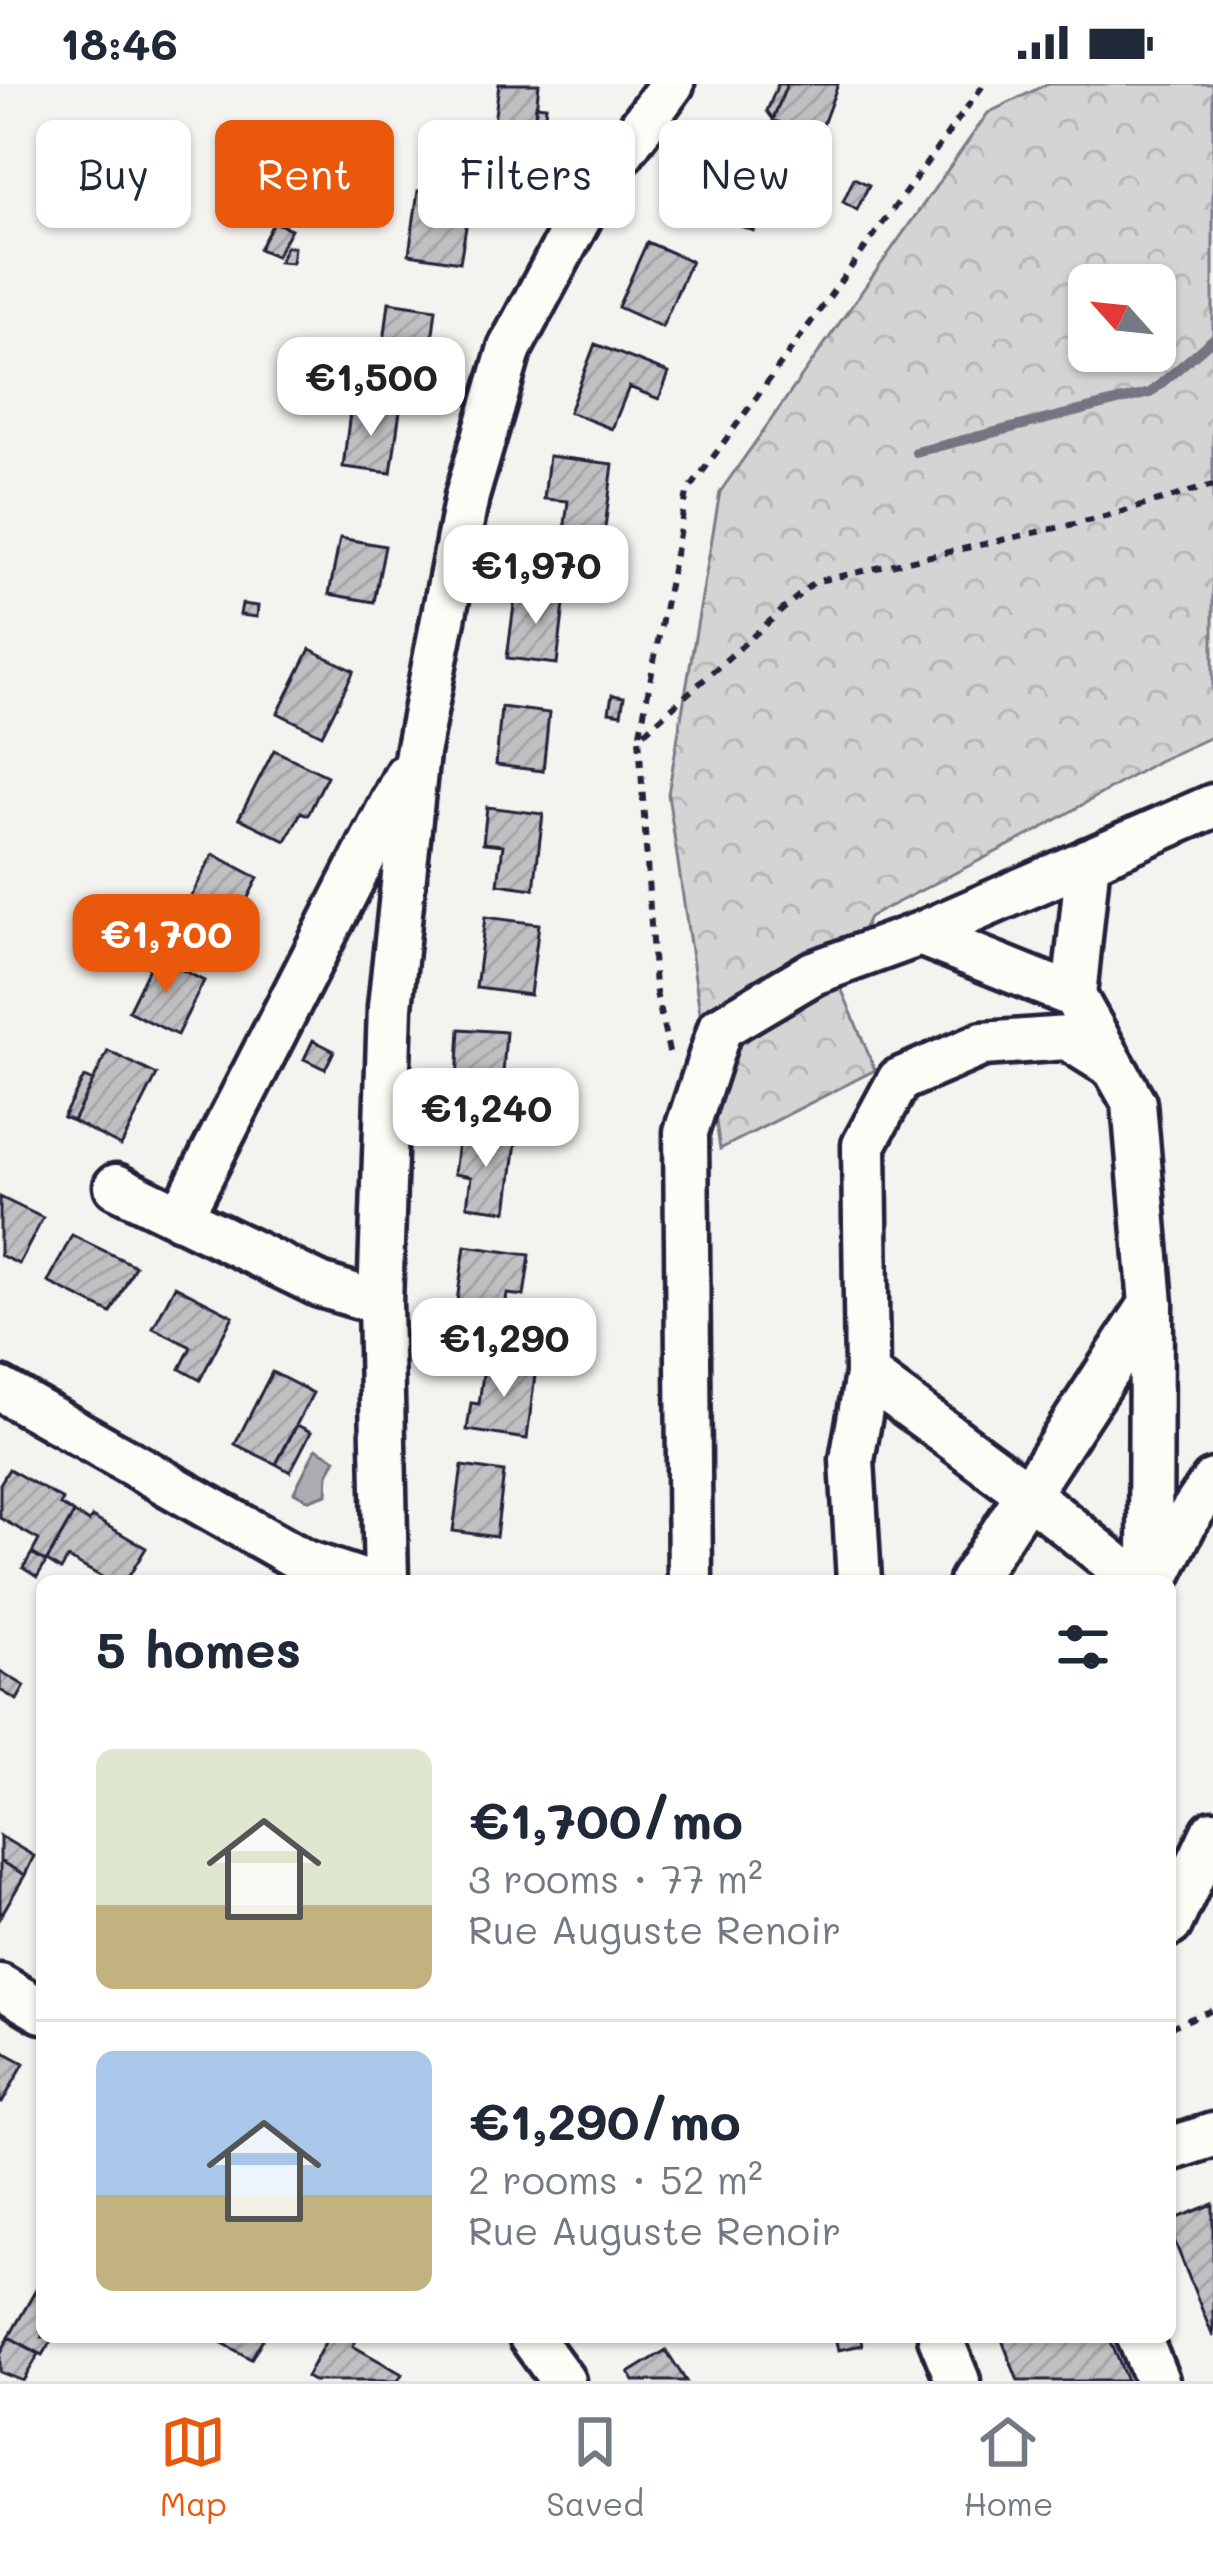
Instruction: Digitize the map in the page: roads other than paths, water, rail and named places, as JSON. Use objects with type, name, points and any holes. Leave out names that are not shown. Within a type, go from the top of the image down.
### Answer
[{"type":"street","points":[[640,127],[643,84]]},
{"type":"street","points":[[386,1575],[380,1303],[390,1007],[418,753],[467,496],[510,348],[596,189],[672,84]]},
{"type":"street","points":[[179,1217],[418,753]]},
{"type":"street","points":[[690,1575],[686,1132],[720,1028],[813,973],[920,934],[1213,806]]},
{"type":"street","points":[[1088,860],[1074,996],[1133,1103],[1151,1304],[1153,1575]]},
{"type":"street","points":[[920,934],[1074,996]]},
{"type":"street","points":[[859,1575],[852,1460],[867,1375],[864,1144],[899,1080],[983,1044],[1066,1038],[1114,1068]]},
{"type":"street","points":[[116,1186],[320,1285],[380,1303]]},
{"type":"street","points":[[975,1575],[1151,1304]]},
{"type":"street","points":[[867,1375],[1028,1493],[1129,1575]]},
{"type":"street","points":[[0,1389],[305,1562],[344,1575]]},
{"type":"street","points":[[1156,1575],[1213,1481]]},
{"type":"street","points":[[1176,1911],[1213,1832]]},
{"type":"street","points":[[0,1986],[36,2007]]},
{"type":"street","points":[[1176,2147],[1213,2135]]},
{"type":"street","points":[[535,2343],[563,2381]]},
{"type":"street","points":[[942,2343],[958,2381]]},
{"type":"street","points":[[1141,2343],[1157,2381]]},
{"type":"waterway","points":[[916,452],[1150,393],[1213,339]]}]
